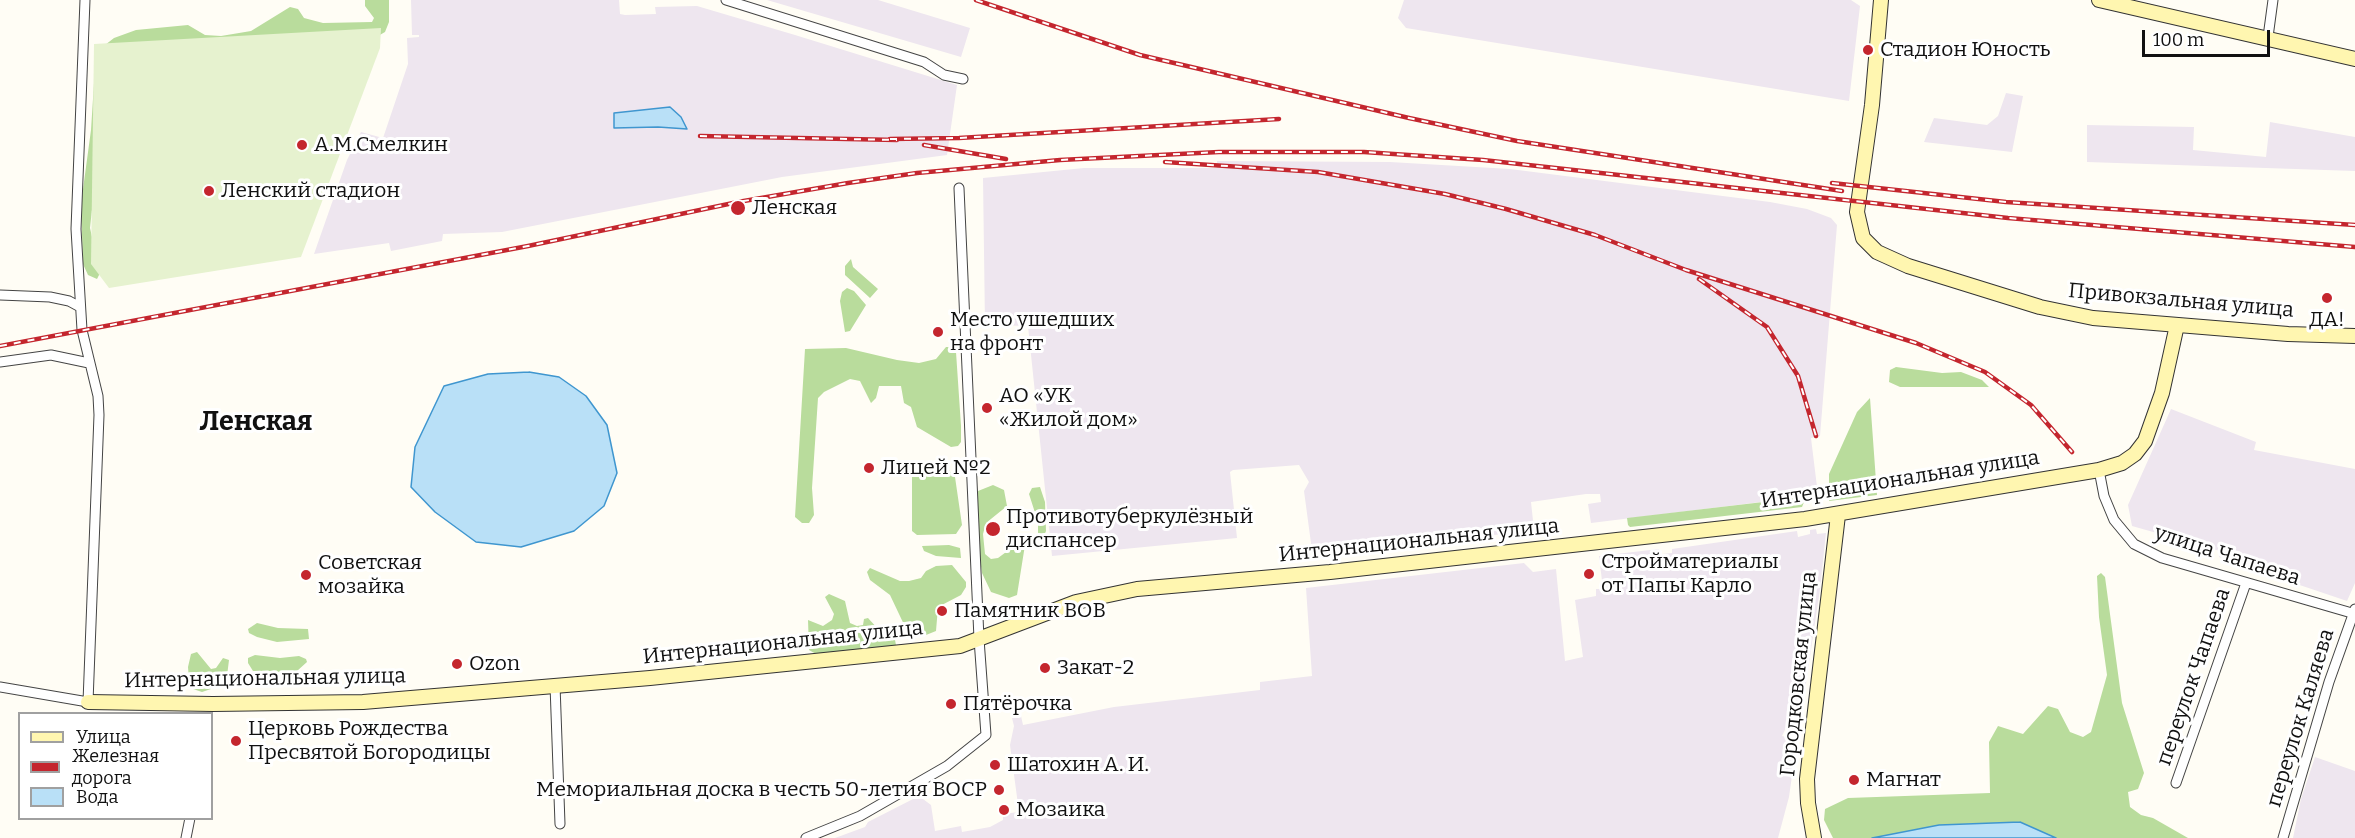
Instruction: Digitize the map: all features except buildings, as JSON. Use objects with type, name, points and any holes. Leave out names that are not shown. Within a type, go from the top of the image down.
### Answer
[{"type":"main road","points":[[2099,0],[2268,37],[2355,59]]},
{"type":"main road","name":"Привокзальная улица","points":[[1882,1],[1872,105],[1857,212],[1863,238],[1877,252],[1908,266],[2040,308],[2093,318],[2355,336]]},
{"type":"main road","name":"Интернациональная улица","points":[[88,702],[212,709],[363,702],[960,646],[1076,602],[1137,589],[1330,572],[1838,515],[2099,470],[2122,463],[2135,454],[2145,441],[2162,393],[2177,325]]},
{"type":"main road","name":"Городковская улица","points":[[1814,836],[1808,803],[1808,773],[1838,515]]},
{"type":"street","points":[[85,0],[76,229],[80,307],[89,363],[98,396],[99,415],[88,702]]},
{"type":"street","points":[[726,0],[924,62],[944,75],[963,79]]},
{"type":"street","points":[[2268,37],[2272,0]]},
{"type":"street","points":[[806,838],[860,816],[947,766],[983,738],[987,731],[979,639],[959,188]]},
{"type":"street","points":[[0,295],[50,297],[69,301],[80,307]]},
{"type":"street","points":[[0,362],[51,355],[89,363]]},
{"type":"street","name":"улица Чапаева","points":[[2099,470],[2104,496],[2114,520],[2134,544],[2162,558],[2354,612]]},
{"type":"street","name":"переулок Чапаева","points":[[2176,783],[2246,583]]},
{"type":"street","name":"переулок Каляева","points":[[2283,838],[2329,682],[2354,612]]},
{"type":"street","points":[[555,685],[560,824]]},
{"type":"street","name":"Интернациональная улица","points":[[0,687],[88,702]]},
{"type":"street","points":[[186,838],[190,820]]},
{"type":"shaded area","points":[[411,0],[619,0],[620,14],[625,15],[656,14],[655,7],[697,6],[957,85],[947,155],[782,177],[502,232],[443,234],[442,241],[391,251],[389,243],[314,254],[347,160],[361,132],[383,138],[408,64],[407,38],[419,37],[419,35],[412,35]]},
{"type":"shaded area","points":[[767,0],[878,0],[970,28],[961,57]]},
{"type":"shaded area","points":[[1404,0],[1851,0],[1860,6],[1849,101],[1406,28],[1398,18]]},
{"type":"shaded area","points":[[2006,93],[2023,96],[2012,152],[1924,142],[1934,118],[1987,125],[1998,116]]},
{"type":"shaded area","points":[[2270,122],[2355,137],[2355,171],[2087,162],[2087,125],[2194,127],[2193,150],[2266,157]]},
{"type":"shaded area","points":[[1217,161],[1390,162],[1510,169],[1770,202],[1807,209],[1831,218],[1837,225],[1820,436],[1811,438],[1818,495],[1591,523],[1588,504],[1601,502],[1600,494],[1586,494],[1531,502],[1534,530],[1313,558],[1304,491],[1309,482],[1299,465],[1233,470],[1230,472],[1237,538],[1052,556],[1028,326],[985,325],[983,178],[1084,168],[1217,168]]},
{"type":"shaded area","points":[[2171,409],[2256,442],[2254,450],[2355,469],[2355,583],[2347,601],[2276,577],[2276,574],[2219,557],[2220,551],[2132,526],[2128,505]]},
{"type":"shaded area","points":[[1816,529],[1817,534],[1826,533],[1820,589],[1801,717],[1791,717],[1782,736],[1797,740],[1789,797],[1778,838],[835,838],[865,827],[868,822],[919,796],[931,805],[935,831],[961,826],[962,832],[990,827],[1003,820],[1003,814],[1019,812],[1010,745],[1014,726],[1012,718],[1021,716],[1023,725],[1114,707],[1260,690],[1260,682],[1312,676],[1306,588],[1524,563],[1533,572],[1556,569],[1565,661],[1583,657],[1575,600],[1596,596],[1596,589],[1603,589],[1599,556],[1659,549],[1662,554],[1672,553],[1672,549],[1797,531],[1798,537],[1810,534],[1810,530]]},
{"type":"shaded area","points":[[2315,757],[2355,771],[2355,838],[2293,838],[2301,799]]},
{"type":"green space","points":[[365,0],[389,0],[389,22],[385,32],[93,200],[90,228],[100,273],[97,279],[88,275],[83,264],[81,204],[91,130],[96,52],[114,38],[136,30],[188,25],[205,35],[221,36],[251,31],[290,7],[298,9],[304,18],[323,23],[372,22],[374,18],[365,6]]},
{"type":"green space","name":"Ленский стадион","points":[[381,28],[380,48],[301,257],[109,288],[91,264],[94,44]]},
{"type":"green space","points":[[851,259],[853,267],[878,289],[870,298],[845,275],[845,266]]},
{"type":"green space","points":[[847,288],[854,291],[866,305],[850,331],[845,332],[840,301],[842,292]]},
{"type":"green space","points":[[946,347],[952,347],[956,352],[961,426],[961,442],[958,446],[951,447],[917,427],[911,407],[904,403],[901,386],[879,386],[876,398],[871,403],[860,381],[850,379],[824,392],[818,398],[812,488],[814,515],[809,523],[802,523],[795,517],[805,349],[846,348],[919,363],[936,359]]},
{"type":"green space","points":[[1896,367],[1942,373],[1961,372],[1982,380],[1989,387],[1900,387],[1889,382],[1890,370]]},
{"type":"green space","points":[[1870,398],[1877,495],[1829,501],[1829,474],[1857,412]]},
{"type":"green space","points":[[934,465],[947,468],[955,477],[962,525],[956,534],[917,535],[912,531],[912,470]]},
{"type":"green space","points":[[993,485],[1004,490],[1007,506],[986,523],[983,534],[985,554],[991,559],[998,558],[1021,541],[1025,545],[1017,595],[1009,598],[991,592],[982,573],[978,546],[978,491]]},
{"type":"green space","points":[[1040,487],[1045,502],[1046,531],[1043,538],[1038,539],[1038,522],[1029,494],[1032,488]]},
{"type":"green space","points":[[1806,497],[1802,507],[1630,527],[1627,518]]},
{"type":"green space","points":[[949,545],[960,548],[961,558],[936,556],[924,551],[922,546]]},
{"type":"green space","points":[[952,565],[966,582],[966,587],[961,595],[938,607],[936,631],[921,637],[914,637],[908,633],[890,595],[870,580],[867,572],[870,568],[900,581],[909,581],[921,578],[926,571],[936,566]]},
{"type":"green space","points":[[2101,573],[2105,577],[2122,703],[2144,773],[2138,789],[2128,792],[2130,807],[2141,815],[2153,818],[2188,838],[2056,838],[2020,822],[1939,825],[1872,838],[1833,838],[1824,820],[1825,809],[1848,798],[1990,793],[1989,742],[1998,726],[2023,734],[2048,706],[2058,709],[2070,732],[2083,737],[2091,732],[2107,675],[2099,617],[2097,576]]},
{"type":"green space","points":[[829,594],[845,601],[850,623],[857,626],[863,625],[864,619],[868,618],[879,630],[895,640],[896,645],[816,654],[809,650],[808,620],[823,626],[832,620],[834,614],[825,597]]},
{"type":"green space","points":[[257,623],[278,628],[308,629],[309,639],[277,642],[257,637],[249,633],[248,629]]},
{"type":"green space","points":[[197,652],[211,669],[216,668],[223,658],[229,660],[226,684],[202,692],[193,689],[189,680],[188,667],[191,654]]},
{"type":"green space","points":[[255,655],[280,658],[299,656],[307,662],[297,671],[264,674],[253,671],[248,663],[248,658]]},
{"type":"water","points":[[670,107],[681,117],[687,129],[614,128],[614,113]]},
{"type":"water","points":[[529,372],[559,377],[586,396],[607,425],[617,473],[604,506],[574,531],[521,547],[476,542],[435,512],[411,487],[415,447],[444,386],[488,374]]},
{"type":"water","points":[[2020,822],[2056,838],[1872,838],[1939,825]]},
{"type":"railway","points":[[976,0],[1140,55],[1409,118],[1517,141],[1842,191]]},
{"type":"railway","points":[[890,139],[959,138],[1279,119]]},
{"type":"railway","points":[[700,136],[897,140]]},
{"type":"railway","points":[[924,145],[1006,159]]},
{"type":"railway","points":[[0,346],[528,246],[738,202],[848,183],[917,173],[1060,160],[1219,152],[1364,152],[1483,160],[2008,218],[2355,247]]},
{"type":"railway","points":[[1165,162],[1318,172],[1445,194],[1595,235],[1686,270],[1916,343],[1985,372],[2031,405],[2072,452]]},
{"type":"railway","points":[[1832,183],[2006,202],[2355,225]]},
{"type":"railway","points":[[1699,279],[1767,327],[1798,376],[1816,436]]},
{"type":"place","name":"Стадион Юность","points":[[1868,50]]},
{"type":"place","name":"А.М.Смелкин","points":[[302,145]]},
{"type":"place","name":"Ленский стадион","points":[[209,191]]},
{"type":"place","name":"Ленская","points":[[738,208]]},
{"type":"place","name":"ДА!","points":[[2327,298]]},
{"type":"place","name":"Место ушедших на фронт","points":[[938,332]]},
{"type":"place","name":"АО «УК «Жилой дом»","points":[[987,408]]},
{"type":"place","name":"Лицей №2","points":[[869,468]]},
{"type":"place","name":"Противотуберкулёзный диспансер","points":[[993,529]]},
{"type":"place","name":"Стройматериалы от Папы Карло","points":[[1589,574]]},
{"type":"place","name":"Советская мозайка","points":[[306,575]]},
{"type":"place","name":"Памятник ВОВ","points":[[942,611]]},
{"type":"place","name":"Ozon","points":[[457,664]]},
{"type":"place","name":"Закат-2","points":[[1045,668]]},
{"type":"place","name":"Пятёрочка","points":[[951,704]]},
{"type":"place","name":"Церковь Рождества Пресвятой Богородицы","points":[[236,741]]},
{"type":"place","name":"Шатохин А. И.","points":[[995,765]]},
{"type":"place","name":"Магнат","points":[[1854,780]]},
{"type":"place","name":"Мемориальная доска в честь 50-летия ВОСР","points":[[999,790]]},
{"type":"place","name":"Мозаика","points":[[1004,810]]},
{"type":"district","name":"Ленская","points":[[256,422]]}]
